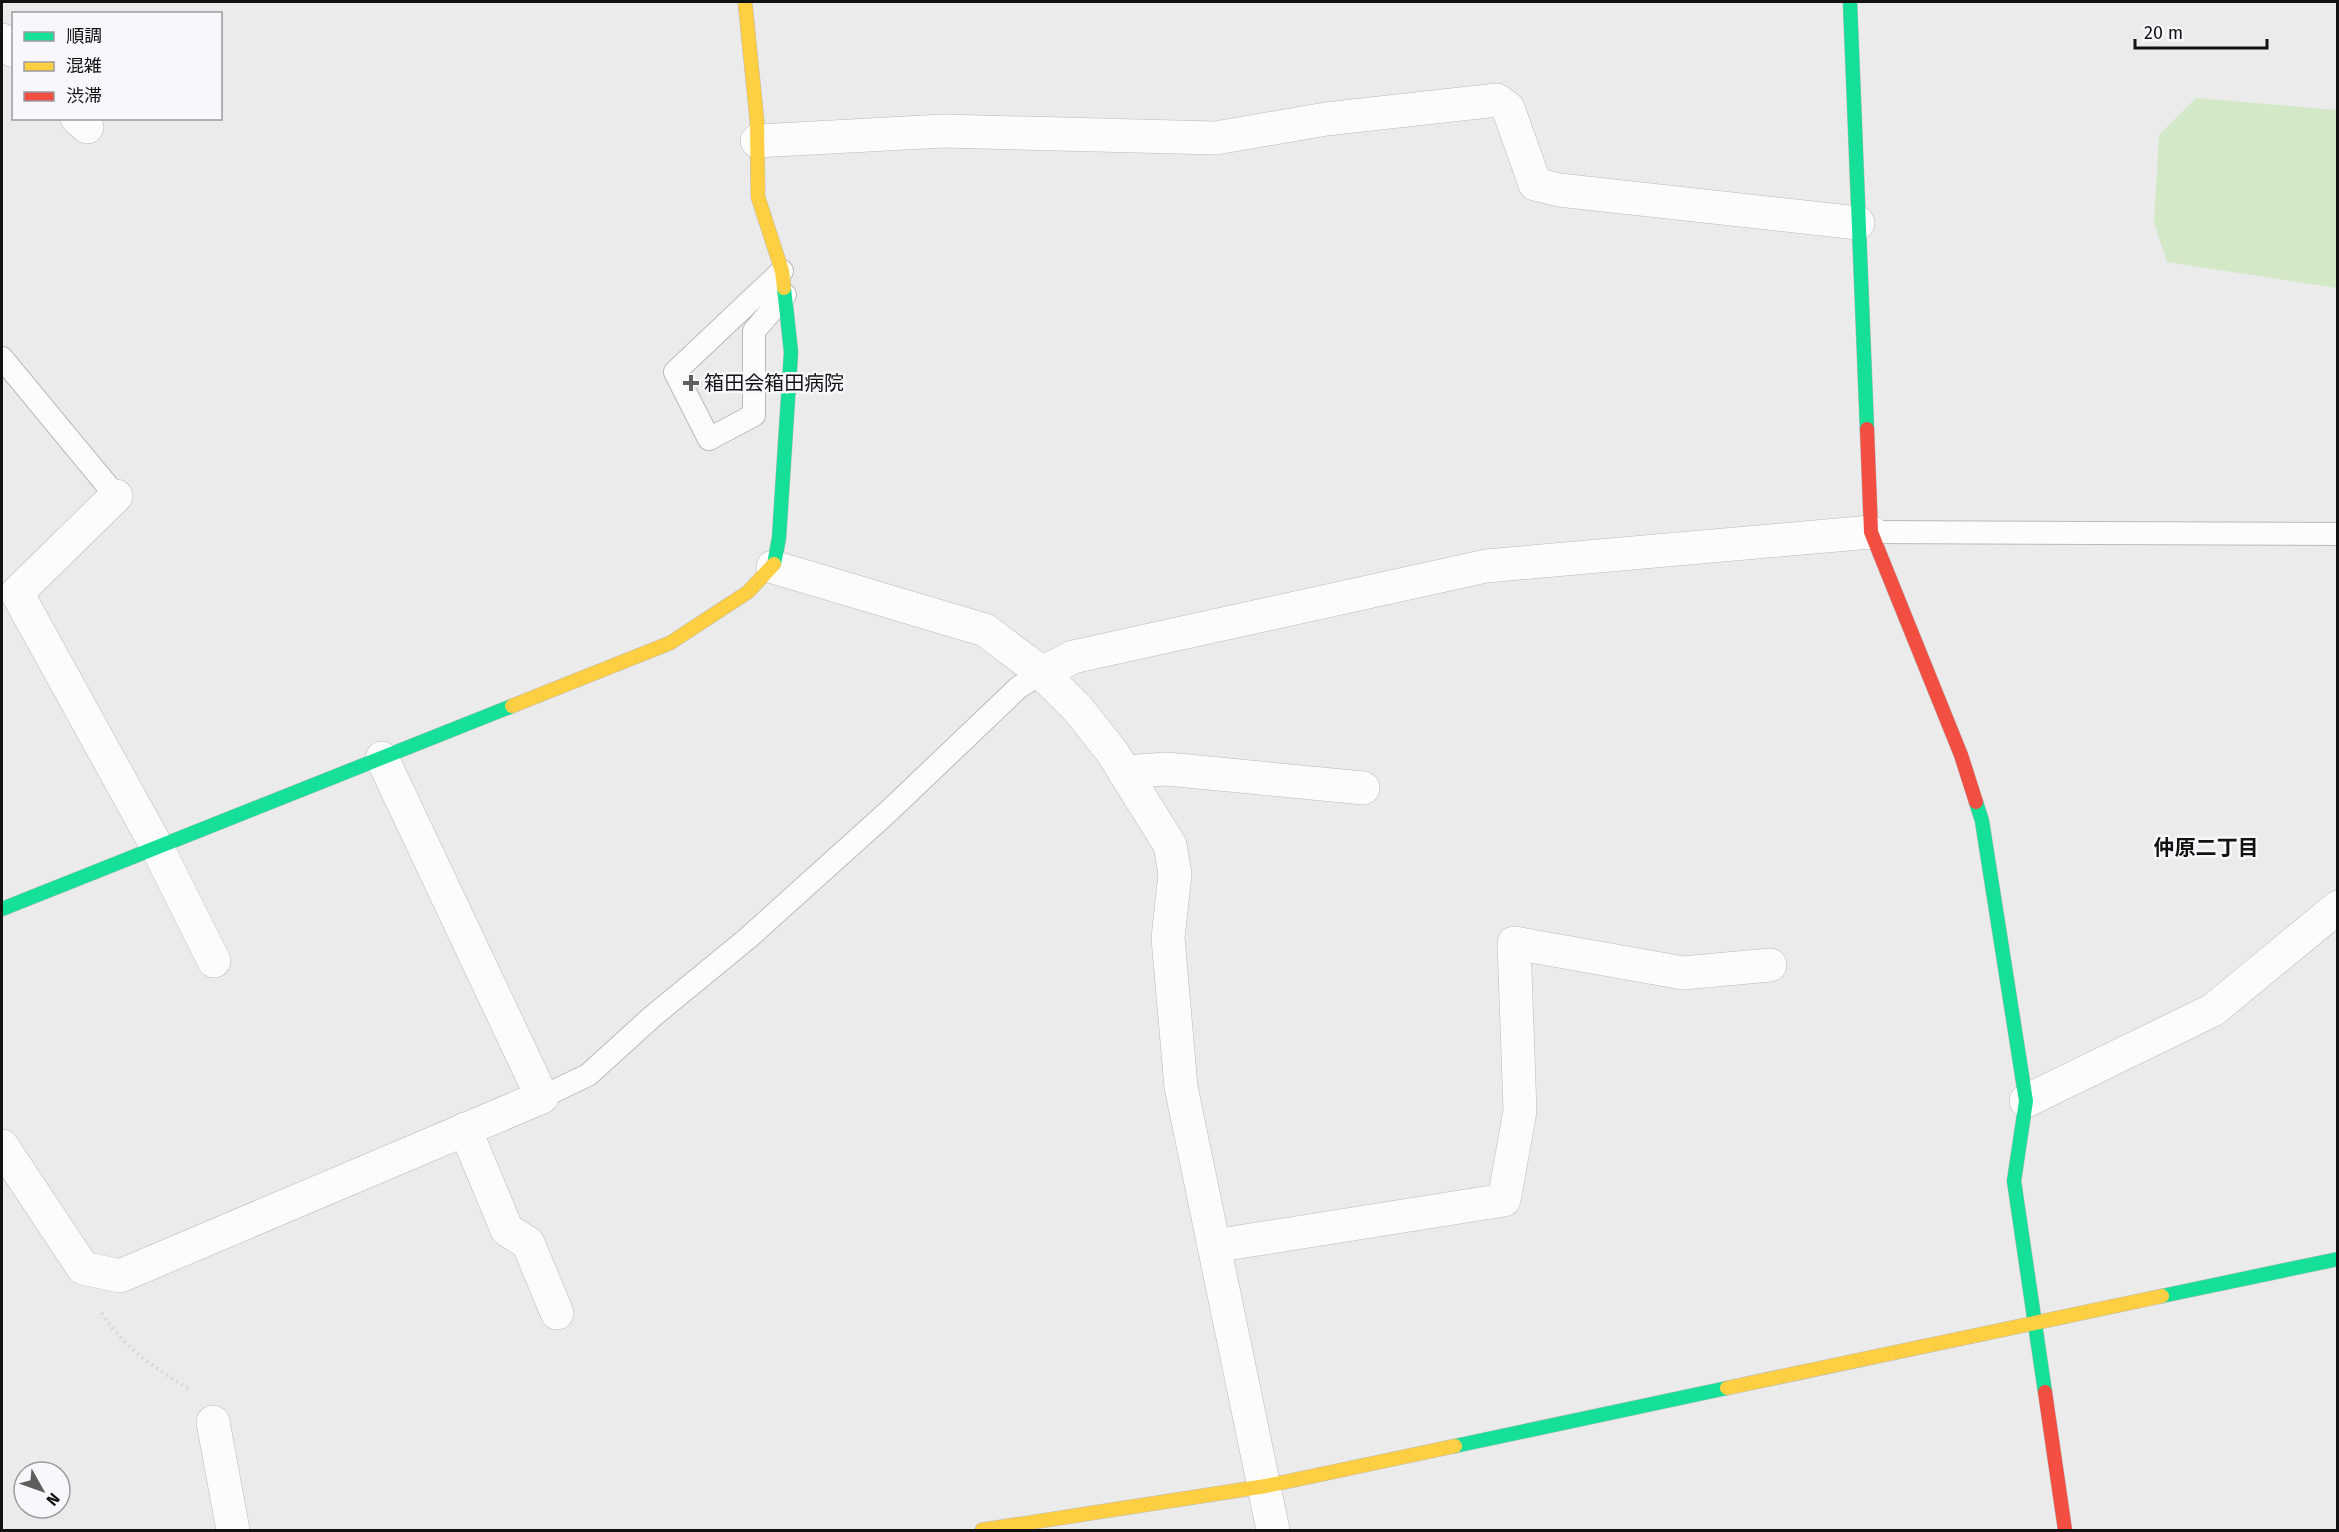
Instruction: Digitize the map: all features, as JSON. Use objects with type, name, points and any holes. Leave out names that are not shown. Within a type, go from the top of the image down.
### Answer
[{"type":"street","points":[[2,909],[670,643],[748,592],[773,567],[779,538],[791,352],[782,271],[758,197],[757,141],[745,2]]},
{"type":"street","points":[[1850,2],[1871,532],[1961,755],[1982,821],[2026,1101],[2014,1181],[2065,1530]]},
{"type":"street","points":[[757,141],[943,131],[1216,138],[1326,119],[1497,100],[1508,108],[1535,184],[1559,190],[1858,223]]},
{"type":"street","points":[[116,496],[17,593],[157,848],[214,961]]},
{"type":"street","points":[[1042,673],[1073,657],[1486,566],[1871,532]]},
{"type":"street","points":[[773,567],[984,630],[1042,673],[1078,709],[1124,772],[1170,845],[1175,874],[1168,938],[1181,1087],[1266,1486],[1273,1530]]},
{"type":"street","points":[[2,1146],[83,1268],[120,1276],[542,1096],[382,758]]},
{"type":"street","points":[[1124,772],[1167,769],[1363,788]]},
{"type":"street","points":[[2026,1101],[2213,1010],[2337,907]]},
{"type":"street","points":[[1214,1246],[1504,1200],[1520,1111],[1514,943],[1683,973],[1770,965]]},
{"type":"street","points":[[465,1129],[507,1230],[528,1243],[557,1313]]},
{"type":"street","points":[[982,1530],[1266,1486],[2337,1259]]},
{"type":"street","points":[[213,1422],[233,1530]]},
{"type":"lane","points":[[782,271],[675,372],[709,439],[754,415],[754,331],[785,295]]},
{"type":"lane","points":[[2,358],[116,496]]},
{"type":"lane","points":[[1871,532],[2337,534]]},
{"type":"lane","points":[[542,1096],[588,1075],[653,1016],[748,939],[889,811],[1018,687],[1042,673]]},
{"type":"path","points":[[104,1273],[97,1304],[112,1329],[135,1352],[210,1403],[213,1422]]},
{"type":"green space","points":[[2196,98],[2337,110],[2337,288],[2167,262],[2154,223],[2159,135]]},
{"type":"traffic: fast","points":[[1850,2],[1867,429]]},
{"type":"traffic: fast","points":[[774,564],[779,538],[791,352],[784,288]]},
{"type":"traffic: fast","points":[[2,909],[512,706]]},
{"type":"traffic: fast","points":[[1976,802],[1982,821],[2026,1101],[2014,1181],[2045,1392]]},
{"type":"traffic: fast","points":[[2162,1296],[2338,1259]]},
{"type":"traffic: fast","points":[[1455,1446],[1727,1388]]},
{"type":"traffic: slow","points":[[745,2],[757,121],[758,197],[782,271],[784,288]]},
{"type":"traffic: slow","points":[[512,706],[670,643],[748,592],[774,564]]},
{"type":"traffic: slow","points":[[1727,1388],[2162,1296]]},
{"type":"traffic: slow","points":[[982,1530],[1266,1486],[1455,1446]]},
{"type":"traffic: jam","points":[[1867,429],[1871,532],[1961,755],[1976,802]]},
{"type":"traffic: jam","points":[[2045,1392],[2065,1530]]},
{"type":"place","name":"箱田会箱田病院","points":[[691,383]]},
{"type":"district","name":"仲原二丁目","points":[[2206,848]]}]
